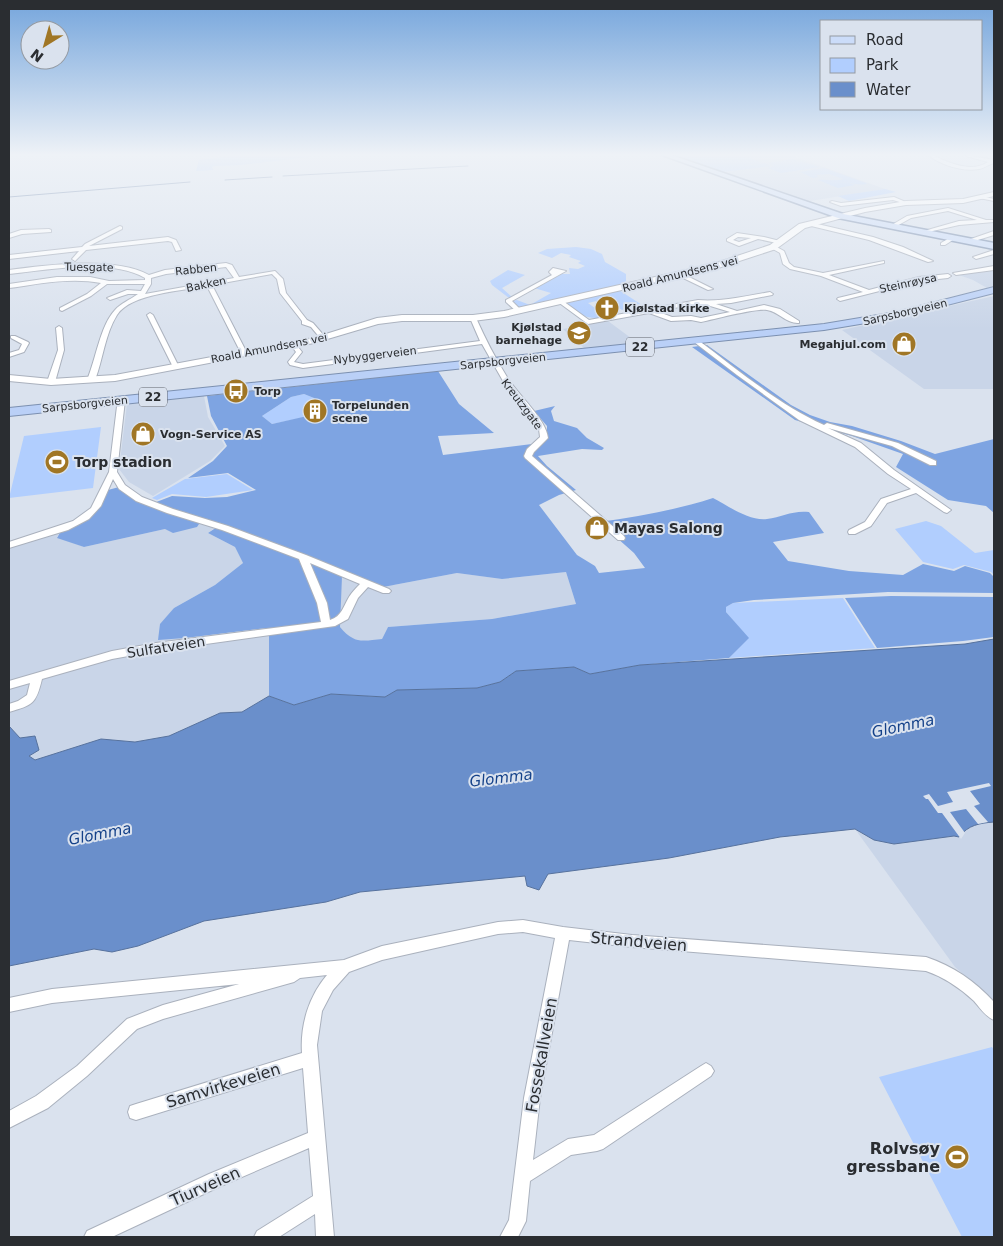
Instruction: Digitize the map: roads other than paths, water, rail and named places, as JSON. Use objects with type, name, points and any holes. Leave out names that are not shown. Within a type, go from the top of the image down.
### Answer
[{"type":"highway","name":"Sarpsborgveien","points":[[9,412],[807,330],[912,312],[994,290]]},
{"type":"main road","points":[[833,213],[994,246]]},
{"type":"street","name":"Roald Amundsens vei","points":[[9,378],[50,382],[132,376],[323,338],[368,322],[387,319],[473,318],[519,311],[681,275],[733,260],[777,244],[797,229],[809,224],[852,213]]},
{"type":"street","points":[[893,226],[909,217],[928,213]]},
{"type":"street","points":[[960,213],[987,222]]},
{"type":"street","points":[[926,232],[959,223],[994,221]]},
{"type":"street","points":[[809,224],[843,230],[930,261]]},
{"type":"street","points":[[75,259],[87,245],[120,228]]},
{"type":"street","points":[[10,235],[49,231]]},
{"type":"street","points":[[968,241],[994,233]]},
{"type":"street","points":[[756,238],[777,244]]},
{"type":"street","points":[[944,244],[953,238]]},
{"type":"street","points":[[9,258],[168,239],[174,241],[178,250]]},
{"type":"street","name":"Steinrøysa","points":[[777,244],[786,264],[792,268],[823,275],[869,292]]},
{"type":"street","points":[[976,257],[994,252]]},
{"type":"street","name":"Steinrøysa","points":[[823,275],[882,262]]},
{"type":"street","name":"Rabben","points":[[148,279],[165,272],[226,265],[230,266],[237,278]]},
{"type":"street","name":"Tuesgate","points":[[9,272],[67,266],[106,267],[138,270],[148,279]]},
{"type":"street","points":[[956,273],[994,268]]},
{"type":"street","name":"Bakken","points":[[140,295],[273,272],[280,279],[283,293],[307,323],[314,326],[323,338]]},
{"type":"street","points":[[519,311],[508,301],[554,274]]},
{"type":"street","points":[[681,275],[710,289]]},
{"type":"street","name":"Steinrøysa","points":[[840,299],[918,279],[948,276]]},
{"type":"street","points":[[9,286],[57,279],[90,279],[106,282],[148,279]]},
{"type":"street","points":[[91,380],[114,314],[140,295],[148,279]]},
{"type":"street","points":[[62,309],[106,282]]},
{"type":"street","points":[[209,284],[244,353]]},
{"type":"street","points":[[110,298],[127,292],[140,295]]},
{"type":"street","points":[[561,302],[588,322],[692,303],[731,301],[770,294]]},
{"type":"street","points":[[708,303],[735,312]]},
{"type":"street","points":[[651,312],[671,320],[691,318],[702,320],[764,307],[770,308],[797,322]]},
{"type":"street","points":[[150,314],[176,366]]},
{"type":"street","name":"Kreutzgate","points":[[473,318],[484,342],[514,395],[542,427],[544,438],[530,451],[528,456],[621,538]]},
{"type":"street","points":[[50,382],[61,350],[59,328]]},
{"type":"street","points":[[9,354],[22,351],[26,344],[13,338]]},
{"type":"street","points":[[696,341],[738,374],[802,418],[858,445],[917,490],[947,510]]},
{"type":"street","name":"Nybyggerveien","points":[[293,344],[298,352],[291,362],[292,364],[303,366],[484,342]]},
{"type":"street","points":[[9,545],[62,528],[86,517],[96,507],[113,472],[121,400]]},
{"type":"street","points":[[802,418],[886,441],[919,454],[933,463]]},
{"type":"street","points":[[113,472],[122,487],[139,499],[233,530],[386,591]]},
{"type":"street","points":[[852,532],[868,524],[884,501],[917,490]]},
{"type":"street","points":[[303,558],[322,603],[326,623]]},
{"type":"street","name":"Sulfatveien","points":[[9,685],[112,655],[335,623],[344,617],[354,596],[366,582]]},
{"type":"street","points":[[9,708],[22,704],[32,697],[37,677]]},
{"type":"street","name":"Strandveien","points":[[344,968],[382,953],[498,928],[523,926],[632,941],[907,961],[940,967],[964,984],[994,1013]]},
{"type":"street","name":"Fossekallveien","points":[[509,1237],[516,1221],[532,1098],[563,933]]},
{"type":"street","points":[[9,1005],[61,995],[304,970],[344,968]]},
{"type":"street","points":[[325,1237],[310,1058],[311,1019],[317,1001],[328,983],[344,968]]},
{"type":"street","points":[[9,1120],[42,1102],[82,1071],[132,1024],[163,1012],[276,981],[304,970]]},
{"type":"street","name":"Samvirkeveien","points":[[136,1112],[310,1058]]},
{"type":"street","points":[[522,1177],[568,1147],[598,1143],[706,1071]]},
{"type":"street","name":"Tiurveien","points":[[94,1237],[316,1136]]},
{"type":"street","points":[[263,1237],[322,1200]]},
{"type":"water","name":"Glomma","points":[[994,639],[994,822],[975,825],[959,837],[954,836],[894,844],[874,840],[855,829],[780,837],[669,858],[548,874],[539,890],[527,886],[525,876],[360,892],[326,902],[204,921],[138,946],[112,952],[94,949],[9,966],[9,726],[20,738],[35,736],[39,750],[29,756],[35,760],[101,739],[135,742],[169,736],[220,713],[242,712],[269,696],[294,705],[331,694],[385,697],[397,690],[477,688],[500,682],[516,671],[574,667],[590,674],[640,665],[965,644]]},
{"type":"place","name":"Kjølstad kirke","points":[[607,308]]},
{"type":"place","name":"Kjølstad barnehage","points":[[579,333]]},
{"type":"place","name":"Megahjul.com","points":[[904,344]]},
{"type":"place","name":"Torp","points":[[236,391]]},
{"type":"place","name":"Torpelunden scene","points":[[315,411]]},
{"type":"place","name":"Vogn-Service AS","points":[[143,434]]},
{"type":"place","name":"Torp stadion","points":[[57,462]]},
{"type":"place","name":"Mayas Salong","points":[[597,528]]},
{"type":"place","name":"Rolvsøy gressbane","points":[[957,1157]]}]
